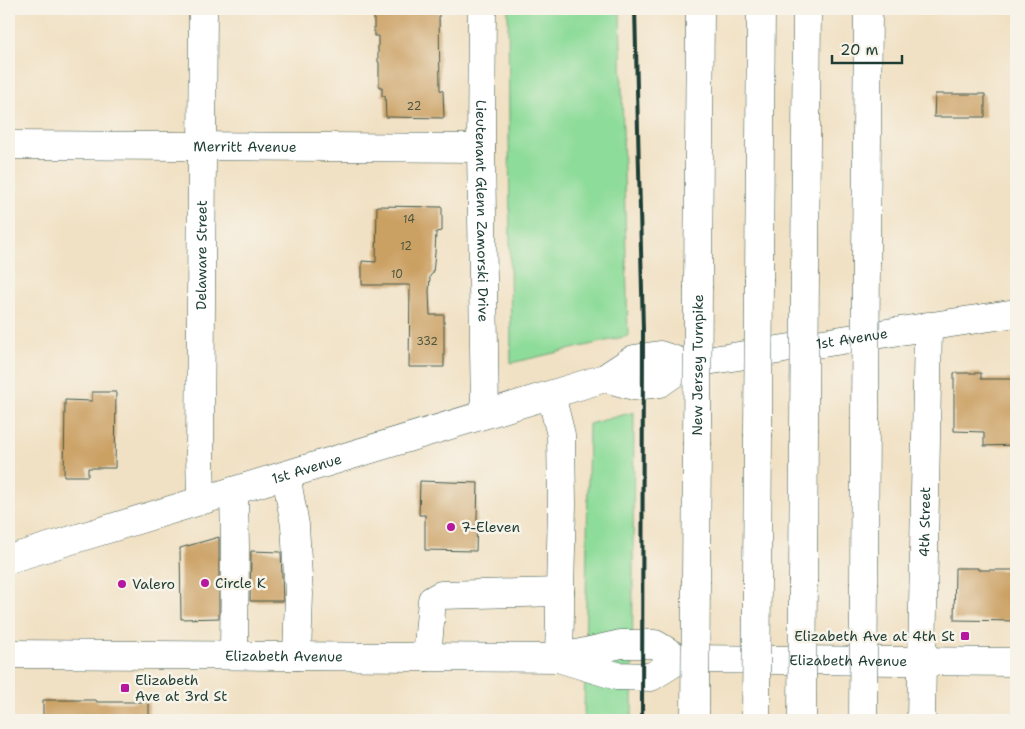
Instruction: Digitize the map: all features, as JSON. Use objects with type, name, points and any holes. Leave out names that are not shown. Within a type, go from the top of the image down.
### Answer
[{"type":"main road","name":"Delaware Street","points":[[201,500],[203,9]]},
{"type":"main road","name":"Lieutenant Glenn Zamorski Drive","points":[[482,9],[481,148],[485,414]]},
{"type":"main road","name":"New Jersey Turnpike","points":[[695,720],[700,9]]},
{"type":"main road","points":[[756,720],[761,9]]},
{"type":"main road","points":[[802,720],[807,9]]},
{"type":"main road","points":[[863,720],[868,9]]},
{"type":"main road","name":"Merritt Avenue","points":[[9,145],[481,148]]},
{"type":"main road","name":"1st Avenue","points":[[9,558],[605,378],[634,386],[660,383],[687,364],[1016,313]]},
{"type":"main road","name":"4th Street","points":[[922,720],[928,326]]},
{"type":"main road","points":[[551,395],[561,435],[562,504],[559,658]]},
{"type":"main road","points":[[286,475],[295,525],[299,594],[297,656]]},
{"type":"main road","points":[[234,491],[234,656]]},
{"type":"main road","points":[[427,657],[432,600],[442,595],[560,592]]},
{"type":"main road","name":"Elizabeth Avenue","points":[[9,654],[559,658],[617,676],[651,677],[680,659],[1016,662]]},
{"type":"green space","points":[[508,9],[620,9],[628,336],[511,363]]},
{"type":"green space","points":[[634,412],[632,720],[584,720],[589,424]]},
{"type":"building","points":[[374,10],[439,11],[440,90],[443,91],[444,118],[386,117],[385,96],[382,96],[382,87],[379,87],[378,36],[374,36]]},
{"type":"building","points":[[935,94],[985,94],[985,117],[934,117]]},
{"type":"building","points":[[377,206],[442,207],[442,231],[436,232],[433,273],[430,276],[429,292],[430,315],[444,315],[444,367],[409,367],[410,285],[362,285],[362,261],[376,262]]},
{"type":"building","points":[[954,373],[981,373],[981,379],[1016,379],[1016,445],[984,446],[984,432],[954,431]]},
{"type":"building","points":[[92,392],[116,392],[115,468],[88,468],[88,476],[64,476],[65,400],[92,401]]},
{"type":"building","name":"7-Eleven","points":[[420,481],[478,483],[476,551],[425,550],[425,515],[419,515]]},
{"type":"building","name":"Circle K","points":[[219,537],[219,618],[181,619],[180,548]]},
{"type":"building","points":[[251,551],[281,552],[283,601],[250,601]]},
{"type":"building","points":[[955,568],[1016,570],[1016,621],[954,620]]},
{"type":"building","points":[[43,700],[149,702],[149,720],[43,720]]},
{"type":"railway","points":[[635,9],[643,330],[642,720]]},
{"type":"place","name":"7-Eleven","points":[[451,527]]},
{"type":"place","name":"Circle K","points":[[205,583]]},
{"type":"place","name":"Valero","points":[[122,584]]},
{"type":"place","name":"Elizabeth Ave at 4th St","points":[[965,636]]},
{"type":"place","name":"Elizabeth Ave at 3rd St","points":[[125,688]]}]
